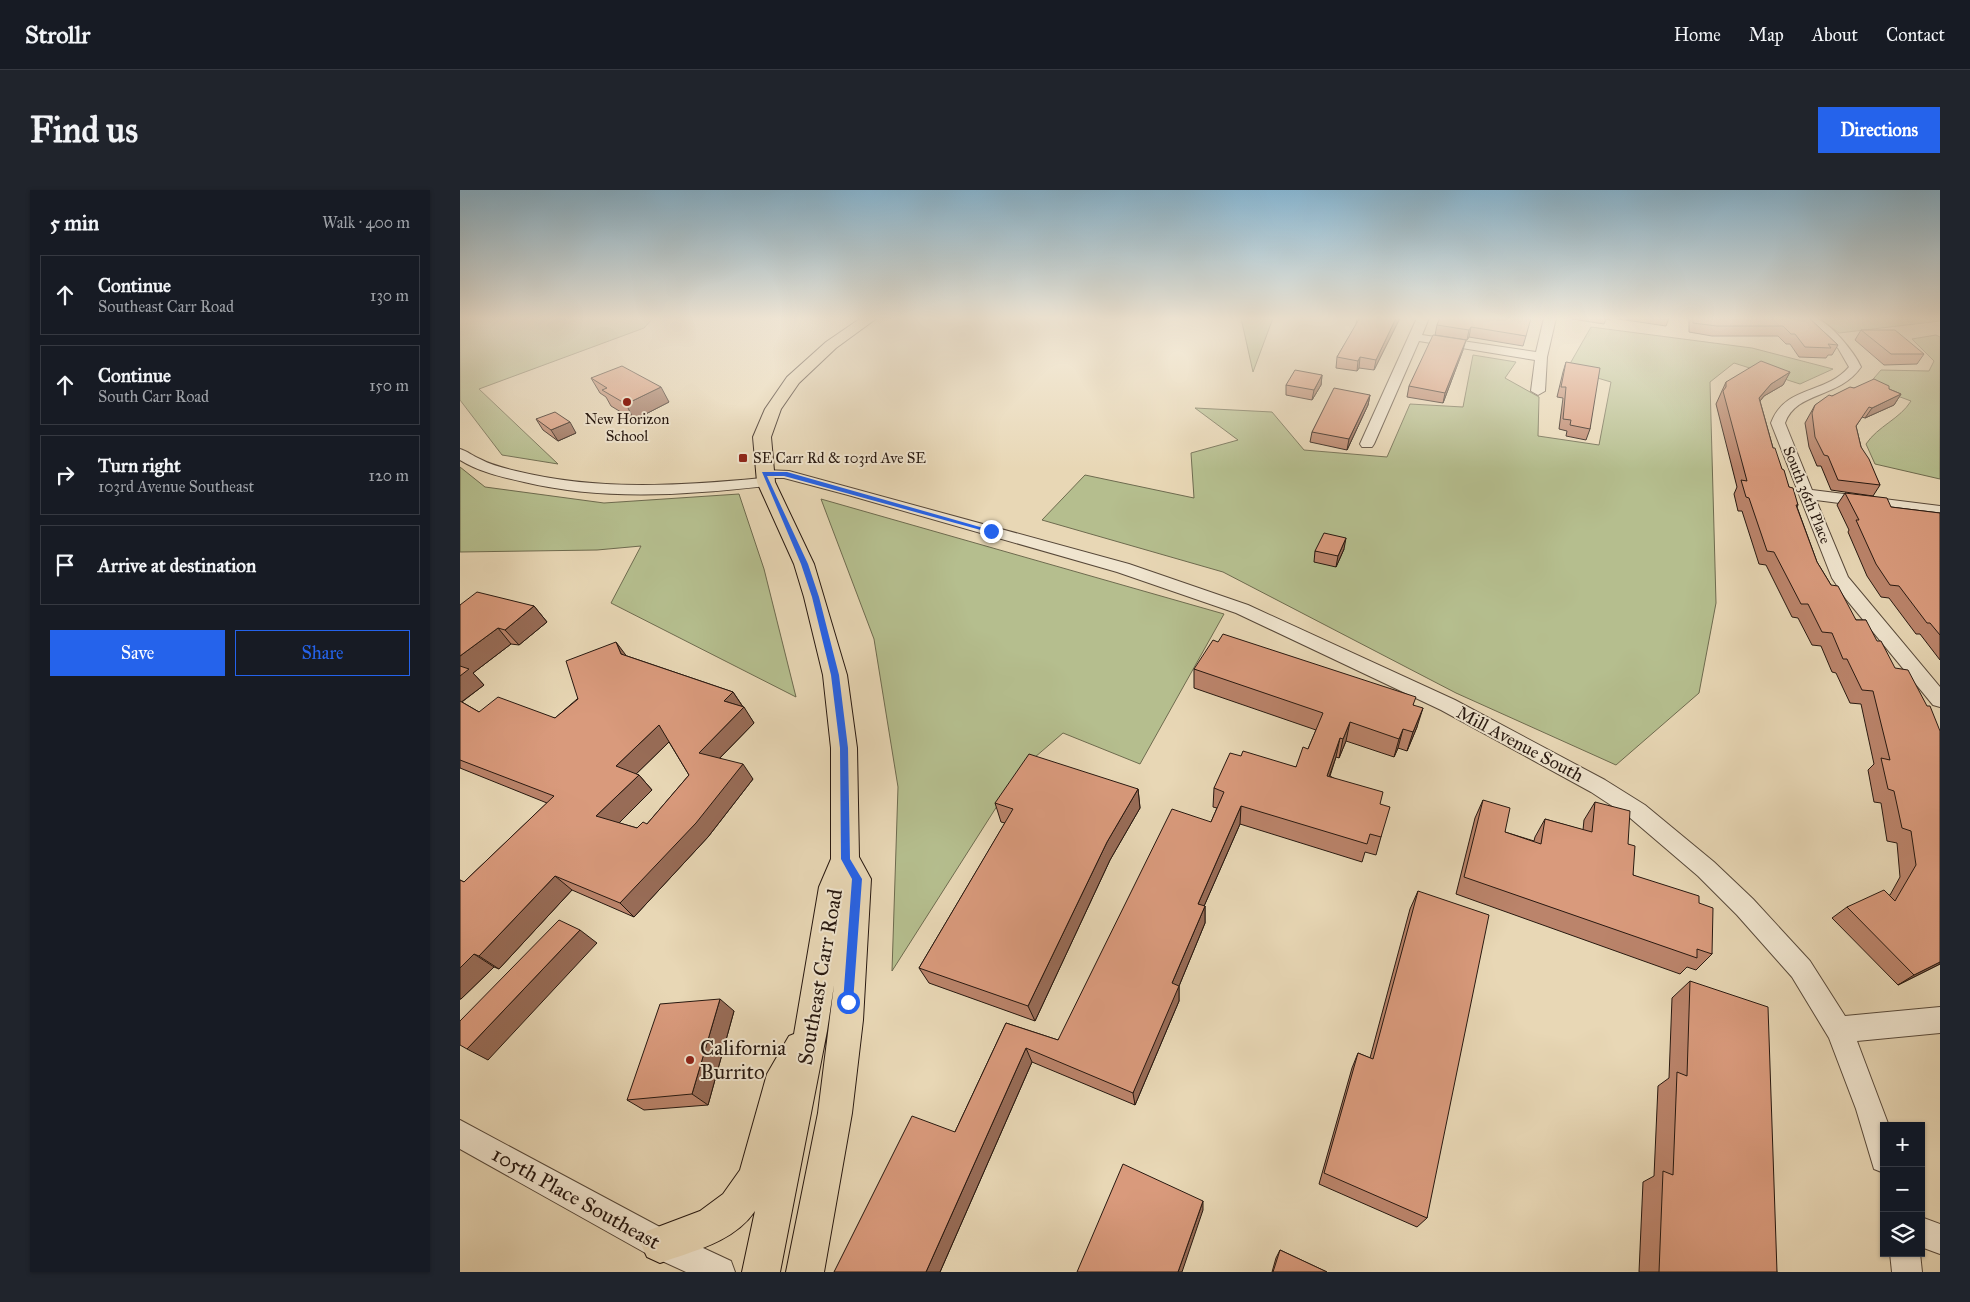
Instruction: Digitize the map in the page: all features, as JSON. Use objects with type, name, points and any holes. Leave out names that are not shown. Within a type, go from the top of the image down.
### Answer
[{"type":"main road","points":[[765,478],[762,437],[773,409],[793,380],[805,368]]},
{"type":"main road","name":"Southeast Carr Road","points":[[761,1272],[811,1031],[833,886],[845,859],[844,748],[835,675],[815,597],[804,564],[765,478]]},
{"type":"main road","name":"Southeast Carr Road","points":[[805,1272],[835,1113],[847,1020],[857,879],[845,859]]},
{"type":"main road","points":[[660,1244],[711,1226],[736,1207],[756,1178],[779,1086],[811,1031]]},
{"type":"street","points":[[1367,444],[1400,368]]},
{"type":"street","points":[[1538,391],[1540,368]]},
{"type":"street","name":"South 36th Place","points":[[1854,368],[1844,381],[1798,399],[1779,414],[1778,423],[1840,578],[1940,700]]},
{"type":"street","name":"Mill Avenue South","points":[[460,452],[484,467],[572,487],[626,492],[671,491],[784,474],[1123,568],[1242,609],[1448,705],[1598,786],[1637,811],[1667,834],[1745,907],[1800,970],[1839,1030],[1870,1109],[1880,1145]]},
{"type":"street","points":[[1806,494],[1940,510]]},
{"type":"street","points":[[1839,1030],[1940,1020]]},
{"type":"street","name":"105th Place Southeast","points":[[460,1134],[660,1244],[720,1272]]},
{"type":"street","points":[[1925,1233],[1940,1239]]},
{"type":"street","points":[[1905,1257],[1907,1272]]},
{"type":"green space","points":[[460,368],[534,368],[479,389],[558,464],[502,455],[460,400]]},
{"type":"green space","points":[[1470,368],[1512,368],[1505,378],[1539,397],[1538,436],[1599,445],[1611,382],[1567,369],[1727,368],[1710,382],[1716,603],[1699,693],[1616,765],[1456,693],[1223,572],[1042,520],[1085,475],[1194,498],[1191,453],[1238,440],[1195,408],[1272,412],[1304,450],[1387,457],[1410,404],[1463,407]]},
{"type":"green space","points":[[1751,368],[1833,369],[1800,384]]},
{"type":"green space","points":[[1930,368],[1940,368],[1940,479],[1875,464],[1866,444],[1877,432],[1901,413],[1911,401],[1868,385],[1881,370],[1929,371]]},
{"type":"green space","points":[[460,467],[485,487],[604,503],[739,494],[764,569],[796,697],[611,603],[641,546],[597,550],[460,552]]},
{"type":"green space","points":[[821,499],[1224,614],[1140,764],[1063,733],[1020,770],[892,971],[898,787],[874,639]]},
{"type":"building","points":[[616,368],[627,368],[661,387],[626,404],[602,390],[607,388],[591,378]]},
{"type":"building","points":[[1417,368],[1455,368],[1445,393],[1409,386]]},
{"type":"building","points":[[1565,368],[1600,368],[1590,429],[1570,425],[1571,420],[1563,419],[1566,387],[1561,387]]},
{"type":"building","points":[[1749,368],[1781,368],[1790,372],[1771,384],[1759,398],[1773,448],[1775,448],[1789,487],[1793,488],[1798,505],[1796,505],[1817,562],[1831,585],[1838,586],[1856,620],[1866,620],[1877,641],[1881,641],[1895,668],[1908,670],[1927,706],[1930,706],[1940,731],[1940,962],[1914,975],[1847,907],[1884,890],[1895,901],[1916,865],[1911,831],[1902,828],[1894,791],[1888,789],[1881,758],[1890,760],[1873,691],[1862,690],[1847,659],[1843,659],[1832,633],[1822,632],[1808,604],[1801,604],[1774,552],[1767,551],[1741,480],[1747,481],[1723,391],[1726,387],[1726,382]]},
{"type":"building","points":[[1295,370],[1322,375],[1314,390],[1286,385]]},
{"type":"building","points":[[1874,379],[1901,394],[1872,408],[1869,407],[1856,426],[1861,447],[1869,459],[1880,485],[1838,480],[1828,456],[1824,455],[1815,437],[1812,413],[1815,405],[1829,395],[1832,396],[1850,387],[1854,388]]},
{"type":"building","points":[[1334,388],[1370,395],[1349,439],[1312,432]]},
{"type":"building","points":[[555,412],[570,422],[551,430],[536,419]]},
{"type":"building","points":[[1845,493],[1887,498],[1891,507],[1940,513],[1940,635],[1930,623],[1927,623],[1899,586],[1890,585],[1876,564],[1856,520],[1859,520]]},
{"type":"building","points":[[1324,533],[1346,538],[1338,556],[1315,551]]},
{"type":"building","points":[[477,592],[534,606],[505,630],[498,628],[460,656],[460,605]]},
{"type":"building","points":[[1223,634],[1416,697],[1413,705],[1423,708],[1413,732],[1403,729],[1399,739],[1350,722],[1343,739],[1340,738],[1327,776],[1383,792],[1380,804],[1390,807],[1381,837],[1370,834],[1367,844],[1241,806],[1198,904],[1205,906],[1172,983],[1179,986],[1133,1093],[1026,1048],[926,1272],[834,1272],[912,1116],[955,1132],[1006,1023],[1058,1040],[1172,809],[1211,822],[1224,792],[1214,788],[1230,753],[1241,756],[1243,751],[1296,767],[1303,747],[1308,749],[1323,713],[1194,669],[1213,640],[1218,642]]},
{"type":"building","points":[[616,642],[621,654],[733,692],[724,701],[744,707],[699,753],[743,764],[696,823],[620,903],[555,876],[479,956],[474,954],[460,968],[460,880],[464,882],[554,796],[460,760],[460,701],[479,712],[498,697],[555,718],[578,699],[566,661]],"holes":[[[659,725],[689,775],[647,824],[643,822],[637,828],[596,816],[639,775],[616,766]]]},
{"type":"building","points":[[460,666],[469,669],[460,676]]},
{"type":"building","points":[[1029,754],[1138,789],[1107,842],[1028,1006],[919,968],[1013,809],[995,803]]},
{"type":"building","points":[[1483,800],[1510,808],[1505,832],[1541,844],[1545,819],[1592,832],[1595,802],[1630,811],[1628,844],[1635,846],[1633,875],[1699,896],[1699,903],[1713,908],[1712,954],[1697,949],[1697,958],[1464,877]]},
{"type":"building","points":[[1418,891],[1489,915],[1427,1218],[1324,1173],[1358,1053],[1373,1059]]},
{"type":"building","points":[[559,920],[580,930],[467,1049],[460,1045],[460,1021]]},
{"type":"building","points":[[1690,981],[1768,1007],[1777,1272],[1659,1272],[1663,1171],[1673,1175],[1677,1072],[1687,1076]]},
{"type":"building","points":[[720,999],[692,1094],[627,1100],[660,1004]]},
{"type":"building","points":[[1123,1164],[1203,1201],[1178,1272],[1077,1272]]},
{"type":"building","points":[[1280,1250],[1327,1272],[1273,1272]]},
{"type":"place","name":"New Horizon School","points":[[627,402]]},
{"type":"place","name":"SE Carr Rd & 103rd Ave SE","points":[[743,458]]},
{"type":"place","name":"California Burrito","points":[[690,1060]]},
{"type":"route","points":[[848,1002],[857,879],[845,859],[844,748],[835,675],[815,597],[804,564],[764,474],[784,474],[991,531]]}]
